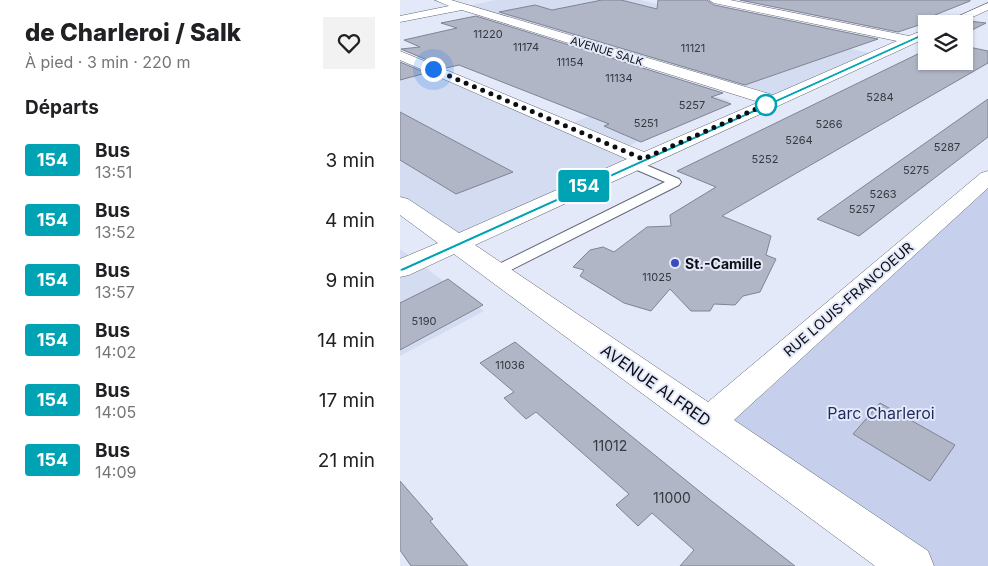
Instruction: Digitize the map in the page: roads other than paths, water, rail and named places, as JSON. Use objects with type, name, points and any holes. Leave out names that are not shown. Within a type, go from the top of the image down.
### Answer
[{"type":"street","name":"AVENUE SALK","points":[[440,0],[774,101]]},
{"type":"street","points":[[714,0],[918,37]]},
{"type":"street","points":[[400,19],[488,2]]},
{"type":"street","points":[[968,15],[988,6]]},
{"type":"street","points":[[400,269],[918,37]]},
{"type":"street","points":[[400,55],[638,162]]},
{"type":"street","name":"RUE LOUIS-FRANCOEUR","points":[[708,422],[988,177]]},
{"type":"street","name":"AVENUE ALFRED","points":[[400,204],[912,566]]},
{"type":"lane","points":[[495,272],[675,182],[638,162]]},
{"type":"place","name":"St.-Camille","points":[[675,263]]},
{"type":"park label","name":"Parc Charleroi","points":[[881,413]]}]
